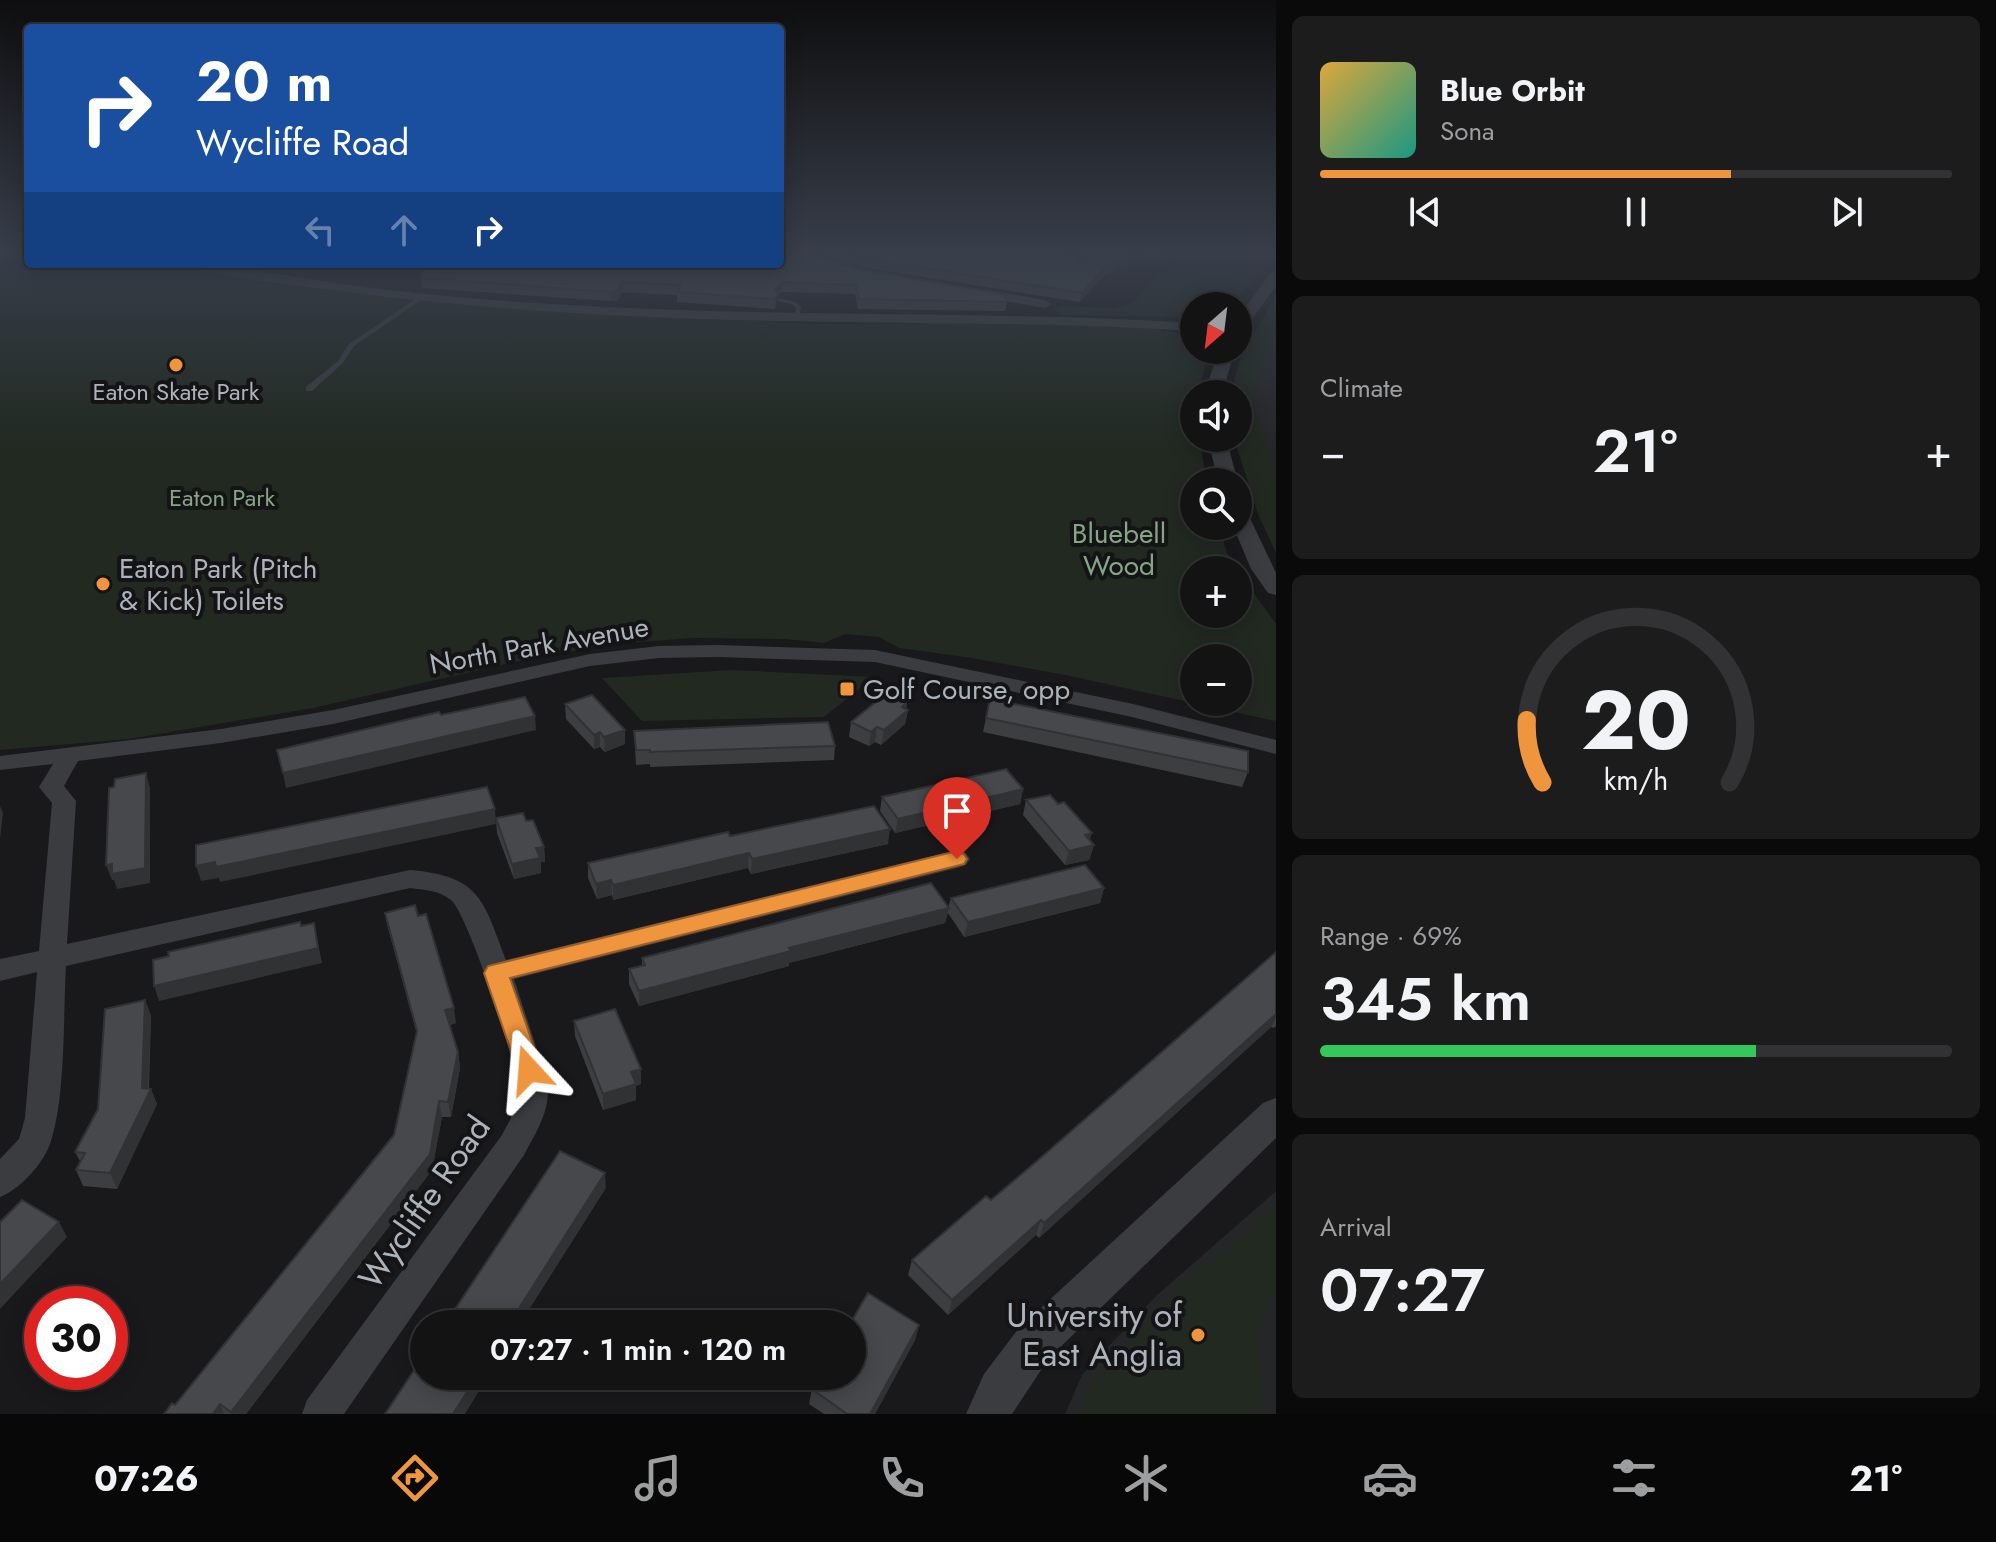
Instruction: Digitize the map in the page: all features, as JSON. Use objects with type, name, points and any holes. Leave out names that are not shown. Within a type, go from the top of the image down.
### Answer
[{"type":"street","points":[[797,318],[1036,320],[1180,326]]},
{"type":"street","points":[[1249,540],[1262,569],[1276,588]]},
{"type":"street","name":"North Park Avenue","points":[[0,763],[221,736],[333,717],[590,660],[659,652],[718,651],[875,656],[1119,708],[1276,747]]},
{"type":"street","points":[[0,1182],[33,1146],[41,1118],[64,801],[51,787],[70,755]]},
{"type":"street","points":[[496,973],[957,859]]},
{"type":"street","name":"Wycliffe Road","points":[[0,970],[410,879],[444,883],[466,898],[496,973],[534,1094],[525,1123],[513,1145],[321,1414]]},
{"type":"street","points":[[989,1414],[1000,1390],[1034,1343],[1276,1114]]},
{"type":"lane","points":[[309,389],[341,362],[351,345],[361,338],[377,335],[403,318]]},
{"type":"shaded area","points":[[1270,318],[1276,318],[1276,546],[1252,450],[1252,380],[1242,380],[1249,364],[1252,364],[1252,358]]},
{"type":"shaded area","name":"University of East Anglia","points":[[1276,1191],[1276,1414],[1065,1414],[1082,1375],[1156,1296]]},
{"type":"green space","name":"Eaton Park","points":[[0,318],[684,318],[822,324],[1011,323],[1138,327],[1180,333],[1180,364],[1206,364],[1202,380],[1180,380],[1180,452],[1202,452],[1204,468],[1180,468],[1180,540],[1223,540],[1229,556],[1180,556],[1180,628],[1252,628],[1252,591],[1276,624],[1276,721],[1252,716],[1252,644],[1180,644],[1180,700],[1070,676],[899,648],[879,637],[845,634],[824,643],[785,639],[694,638],[610,644],[514,662],[313,708],[129,739],[0,750]]},
{"type":"green space","points":[[1263,318],[1276,318],[1276,346],[1259,371],[1252,397],[1252,380],[1234,380],[1239,364],[1252,364],[1252,336]]},
{"type":"green space","points":[[1252,397],[1276,478],[1276,553],[1252,495],[1252,468],[1243,468],[1238,452],[1252,452]]},
{"type":"green space","points":[[733,670],[874,677],[824,717],[642,721],[602,678]]},
{"type":"green space","name":"University of East Anglia","points":[[1276,1205],[1276,1290],[1257,1334],[1264,1414],[1078,1414],[1095,1377],[1176,1290]]},
{"type":"building","points":[[887,693],[907,702],[902,707],[908,710],[884,730],[877,727],[871,732],[851,722]]},
{"type":"building","points":[[592,695],[625,730],[604,737],[600,732],[594,735],[565,704]]},
{"type":"building","points":[[525,697],[535,716],[283,773],[277,750],[439,712],[441,715]]},
{"type":"building","points":[[990,699],[1248,751],[1248,772],[986,718]]},
{"type":"building","points":[[828,722],[835,746],[650,752],[636,750],[634,731]]},
{"type":"building","points":[[1006,769],[1023,789],[898,819],[882,797]]},
{"type":"building","points":[[146,773],[145,868],[112,874],[112,864],[106,865],[109,788],[114,787],[115,779]]},
{"type":"building","points":[[487,787],[495,809],[216,867],[215,862],[196,866],[196,845]]},
{"type":"building","points":[[1050,795],[1058,804],[1064,802],[1092,833],[1085,835],[1094,845],[1069,851],[1026,800]]},
{"type":"building","points":[[874,806],[890,829],[752,859],[749,853],[613,885],[611,880],[596,884],[588,863],[728,832],[730,836]]},
{"type":"building","points":[[523,813],[526,821],[533,820],[544,847],[536,848],[540,858],[512,864],[496,818]]},
{"type":"building","points":[[1085,865],[1104,888],[968,922],[951,898]]},
{"type":"building","points":[[931,883],[949,908],[789,948],[791,951],[639,991],[629,969],[645,965],[642,958]]},
{"type":"building","points":[[415,905],[418,916],[426,914],[454,1008],[445,1010],[458,1052],[448,1102],[439,1101],[430,1154],[231,1412],[220,1404],[213,1414],[164,1414],[172,1403],[175,1405],[394,1135],[417,1031],[385,913]]},
{"type":"building","points":[[300,922],[301,926],[314,923],[318,948],[154,986],[153,960],[169,956],[168,952]]},
{"type":"building","points":[[1276,952],[1276,1014],[1044,1223],[1041,1220],[952,1300],[912,1260],[986,1196],[991,1200]]},
{"type":"building","points":[[145,1000],[142,1088],[151,1089],[110,1173],[76,1170],[85,1153],[75,1152],[98,1109],[105,1009]]},
{"type":"building","points":[[615,1009],[641,1069],[631,1072],[636,1084],[603,1094],[574,1021]]},
{"type":"building","points":[[560,1151],[605,1173],[518,1310],[454,1310]]},
{"type":"building","points":[[22,1200],[59,1222],[0,1284],[0,1222]]},
{"type":"building","points":[[868,1293],[919,1325],[870,1414],[847,1414],[813,1390],[866,1390],[866,1310],[858,1310]]},
{"type":"building","points":[[410,1376],[410,1390],[468,1390],[453,1414],[385,1414]]},
{"type":"place","name":"Eaton Skate Park","points":[[176,365]]},
{"type":"place","name":"Eaton Park (Pitch & Kick) Toilets","points":[[103,584]]},
{"type":"place","name":"Golf Course, opp","points":[[847,689]]},
{"type":"place","name":"University of East Anglia","points":[[1198,1335]]},
{"type":"route","points":[[529,1070],[496,973],[957,859]]},
{"type":"park label","name":"Bluebell Wood","points":[[1119,549]]}]
